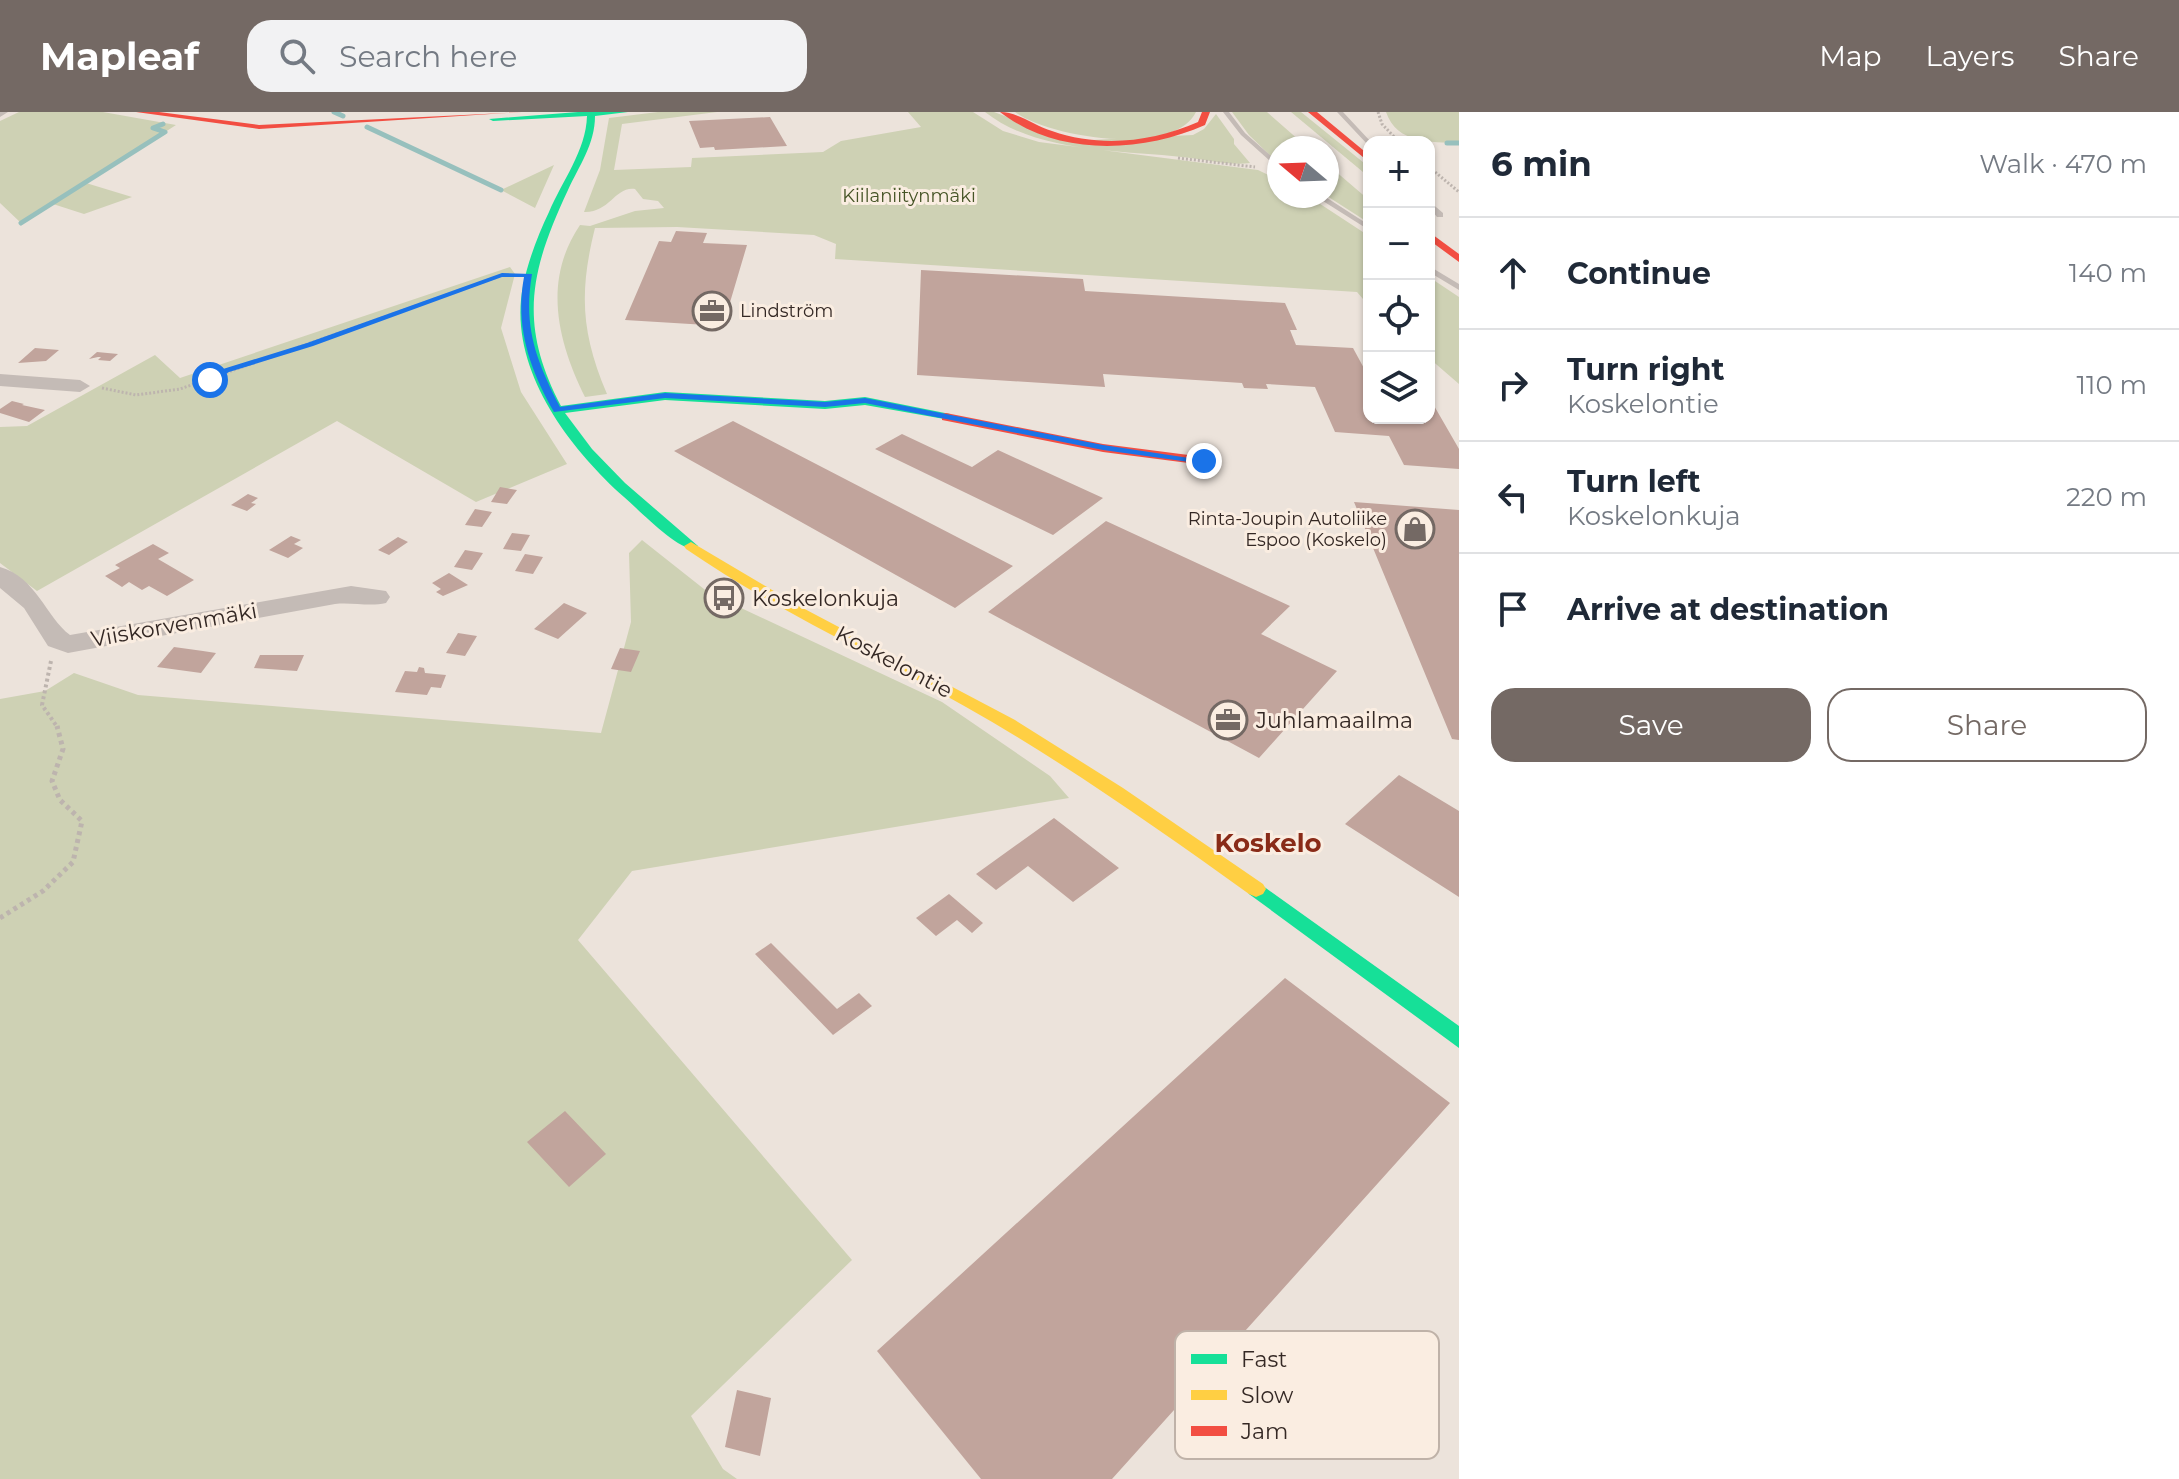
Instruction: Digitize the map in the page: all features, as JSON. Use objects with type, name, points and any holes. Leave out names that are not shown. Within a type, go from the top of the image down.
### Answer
[{"type":"main road","points":[[140,112],[259,127],[624,112]]},
{"type":"main road","points":[[428,119],[519,112]]},
{"type":"main road","points":[[1004,112],[1025,126],[1056,135],[1134,142],[1166,138],[1193,129],[1202,123],[1206,112]]},
{"type":"main road","points":[[1312,112],[1363,154]]},
{"type":"main road","name":"Koskelontie","points":[[582,113],[572,173],[528,274],[523,303],[525,329],[537,371],[557,410],[576,439],[612,480],[706,558],[761,592],[1009,723],[1089,774],[1459,1038]]},
{"type":"main road","points":[[1435,210],[1459,229]]},
{"type":"main road","points":[[1435,240],[1459,259]]},
{"type":"main road","points":[[557,410],[665,396],[825,405],[865,401],[1103,448],[1204,461]]},
{"type":"street","points":[[0,380],[80,386]]},
{"type":"street","name":"Viiskorvenmäki","points":[[0,575],[33,603],[59,641],[68,644],[351,594],[377,597]]},
{"type":"lane","points":[[1226,112],[1243,134],[1267,156]]},
{"type":"lane","points":[[1340,112],[1363,137]]},
{"type":"lane","points":[[1338,208],[1363,224]]},
{"type":"lane","points":[[1435,272],[1459,288]]},
{"type":"path","points":[[1378,112],[1382,124],[1393,136]]},
{"type":"path","points":[[1435,172],[1459,192]]},
{"type":"path","points":[[80,386],[136,395],[180,389],[450,292],[502,275],[528,274]]},
{"type":"path","points":[[0,918],[43,891],[73,862],[82,821],[60,800],[52,781],[65,751],[60,727],[42,705],[47,670],[59,641]]},
{"type":"green space","points":[[19,112],[103,112],[176,125],[86,183],[132,197],[84,214],[53,204],[21,223],[0,203],[0,121]]},
{"type":"green space","name":"Kiilaniitynmäki","points":[[658,112],[717,112],[622,124],[614,170],[691,167],[692,158],[823,152],[841,141],[921,127],[908,112],[973,112],[1003,131],[1039,142],[1258,170],[1267,174],[1267,208],[1326,208],[1363,232],[1363,299],[1357,292],[835,259],[836,244],[814,235],[677,227],[595,228],[586,272],[585,312],[592,351],[607,394],[585,397],[567,355],[558,311],[561,268],[568,246],[580,225],[590,226],[635,211],[664,208],[658,201],[643,199],[635,189],[628,189],[600,208],[584,212],[600,170],[609,118]]},
{"type":"green space","points":[[985,112],[994,112],[1071,141],[1193,135],[1204,129],[1216,114],[1250,163],[1079,147],[1029,135]]},
{"type":"green space","points":[[1015,112],[1196,112],[1183,126],[1163,135],[1110,139],[1054,129]]},
{"type":"green space","points":[[1232,112],[1267,112],[1294,136],[1267,136],[1267,152]]},
{"type":"green space","points":[[1291,112],[1301,112],[1331,136],[1320,136]]},
{"type":"green space","points":[[1386,112],[1459,112],[1459,143],[1435,142],[1435,136],[1407,136],[1391,122]]},
{"type":"green space","points":[[1339,143],[1363,162],[1363,172],[1339,152]]},
{"type":"green space","points":[[554,165],[535,208],[501,190]]},
{"type":"green space","points":[[1339,174],[1363,195],[1363,219],[1339,204]]},
{"type":"green space","points":[[510,267],[515,274],[501,328],[521,392],[567,464],[476,502],[337,421],[37,591],[0,563],[0,427],[27,426],[155,355],[180,378]]},
{"type":"green space","points":[[1435,281],[1459,297],[1459,384],[1435,363]]},
{"type":"green space","points":[[642,540],[709,593],[942,702],[1050,776],[1069,798],[632,871],[578,940],[852,1260],[691,1416],[723,1469],[737,1479],[0,1479],[0,699],[45,691],[74,673],[138,695],[601,733],[631,622],[629,553]]},
{"type":"building","points":[[770,117],[787,146],[700,148],[689,121]]},
{"type":"building","points":[[676,231],[707,233],[703,243],[747,245],[723,326],[625,320],[659,241],[671,242]]},
{"type":"building","points":[[921,270],[1083,279],[1085,291],[1285,303],[1297,330],[1290,330],[1296,345],[1353,348],[1363,366],[1363,424],[1435,424],[1435,407],[1459,449],[1459,469],[1404,465],[1389,436],[1335,432],[1315,387],[1266,384],[1268,389],[1244,388],[1242,383],[1103,374],[1105,387],[917,375]]},
{"type":"building","points":[[35,348],[59,350],[46,361],[18,363]]},
{"type":"building","points":[[97,352],[118,354],[110,361],[98,360],[101,357],[89,359]]},
{"type":"building","points":[[12,401],[45,410],[29,422],[0,413],[0,409]]},
{"type":"building","points":[[733,421],[1013,566],[955,608],[674,451]]},
{"type":"building","points":[[902,434],[972,467],[998,450],[1103,498],[1053,535],[875,449]]},
{"type":"building","points":[[500,487],[517,490],[507,504],[491,502]]},
{"type":"building","points":[[248,494],[258,498],[247,511],[231,505]]},
{"type":"building","points":[[1354,502],[1459,510],[1459,740],[1452,739]]},
{"type":"building","points":[[475,509],[492,512],[482,527],[465,525]]},
{"type":"building","points":[[1106,521],[1290,606],[1261,634],[1337,671],[1259,758],[988,612]]},
{"type":"building","points":[[512,533],[530,535],[521,551],[503,549]]},
{"type":"building","points":[[291,536],[301,540],[294,544],[303,548],[288,558],[269,550]]},
{"type":"building","points":[[398,537],[408,542],[389,555],[378,550]]},
{"type":"building","points":[[153,544],[169,553],[158,559],[194,580],[167,596],[149,586],[142,590],[129,582],[122,587],[105,576],[120,568],[115,565]]},
{"type":"building","points":[[465,550],[483,553],[472,570],[454,567]]},
{"type":"building","points":[[525,554],[543,557],[533,574],[515,571]]},
{"type":"building","points":[[449,573],[468,585],[443,596],[436,592],[441,589],[432,583]]},
{"type":"building","points":[[564,603],[587,613],[558,639],[534,629]]},
{"type":"building","points":[[458,633],[477,636],[465,656],[446,653]]},
{"type":"building","points":[[174,647],[216,653],[201,673],[157,667]]},
{"type":"building","points":[[620,648],[640,651],[631,672],[611,669]]},
{"type":"building","points":[[260,655],[304,655],[297,671],[254,668]]},
{"type":"building","points":[[419,667],[424,668],[425,673],[446,675],[441,688],[431,687],[427,695],[395,692],[405,671],[417,672]]},
{"type":"building","points":[[1399,775],[1459,811],[1459,897],[1345,824]]},
{"type":"building","points":[[1054,818],[1119,868],[1073,902],[1028,866],[996,890],[976,874]]},
{"type":"building","points":[[949,894],[983,923],[972,933],[957,920],[936,936],[916,918]]},
{"type":"building","points":[[771,943],[837,1009],[859,993],[872,1006],[833,1035],[755,954]]},
{"type":"building","points":[[1285,978],[1450,1103],[1245,1331],[1175,1331],[1175,1409],[1112,1479],[981,1479],[877,1351]]},
{"type":"building","points":[[565,1111],[606,1154],[569,1187],[527,1142]]},
{"type":"building","points":[[737,1390],[771,1398],[760,1456],[725,1447]]},
{"type":"waterway","points":[[334,112],[343,116]]},
{"type":"waterway","points":[[21,223],[165,132],[153,128],[163,124]]},
{"type":"waterway","points":[[367,127],[501,190]]},
{"type":"waterway","points":[[1447,143],[1459,143]]},
{"type":"traffic: fast","points":[[591,112],[586,144],[541,241],[528,288],[528,333],[539,376],[560,415],[587,452],[655,518],[691,546]]},
{"type":"traffic: fast","points":[[493,119],[624,112]]},
{"type":"traffic: fast","points":[[557,410],[665,396],[825,405],[865,401],[946,417]]},
{"type":"traffic: fast","points":[[1256,889],[1459,1038]]},
{"type":"traffic: slow","points":[[691,546],[759,590],[972,703],[1045,746],[1256,889]]},
{"type":"traffic: jam","points":[[140,112],[259,127],[519,112]]},
{"type":"traffic: jam","points":[[1004,112],[1051,134],[1102,143],[1154,140],[1179,133],[1202,123],[1206,112]]},
{"type":"traffic: jam","points":[[1312,112],[1363,154]]},
{"type":"traffic: jam","points":[[1435,240],[1459,259]]},
{"type":"traffic: jam","points":[[946,417],[1103,448],[1204,461]]},
{"type":"place","name":"Lindström","points":[[712,311]]},
{"type":"place","name":"Rinta-Joupin Autoliike Espoo (Koskelo)","points":[[1415,529]]},
{"type":"place","name":"Koskelonkuja","points":[[724,598]]},
{"type":"place","name":"Juhlamaailma","points":[[1228,720]]},
{"type":"district","name":"Koskelo","points":[[1268,843]]},
{"type":"route","points":[[210,380],[226,371],[310,345],[450,292],[502,275],[528,274],[523,303],[529,349],[557,410],[665,396],[825,405],[865,401],[1103,448],[1204,461]]}]
